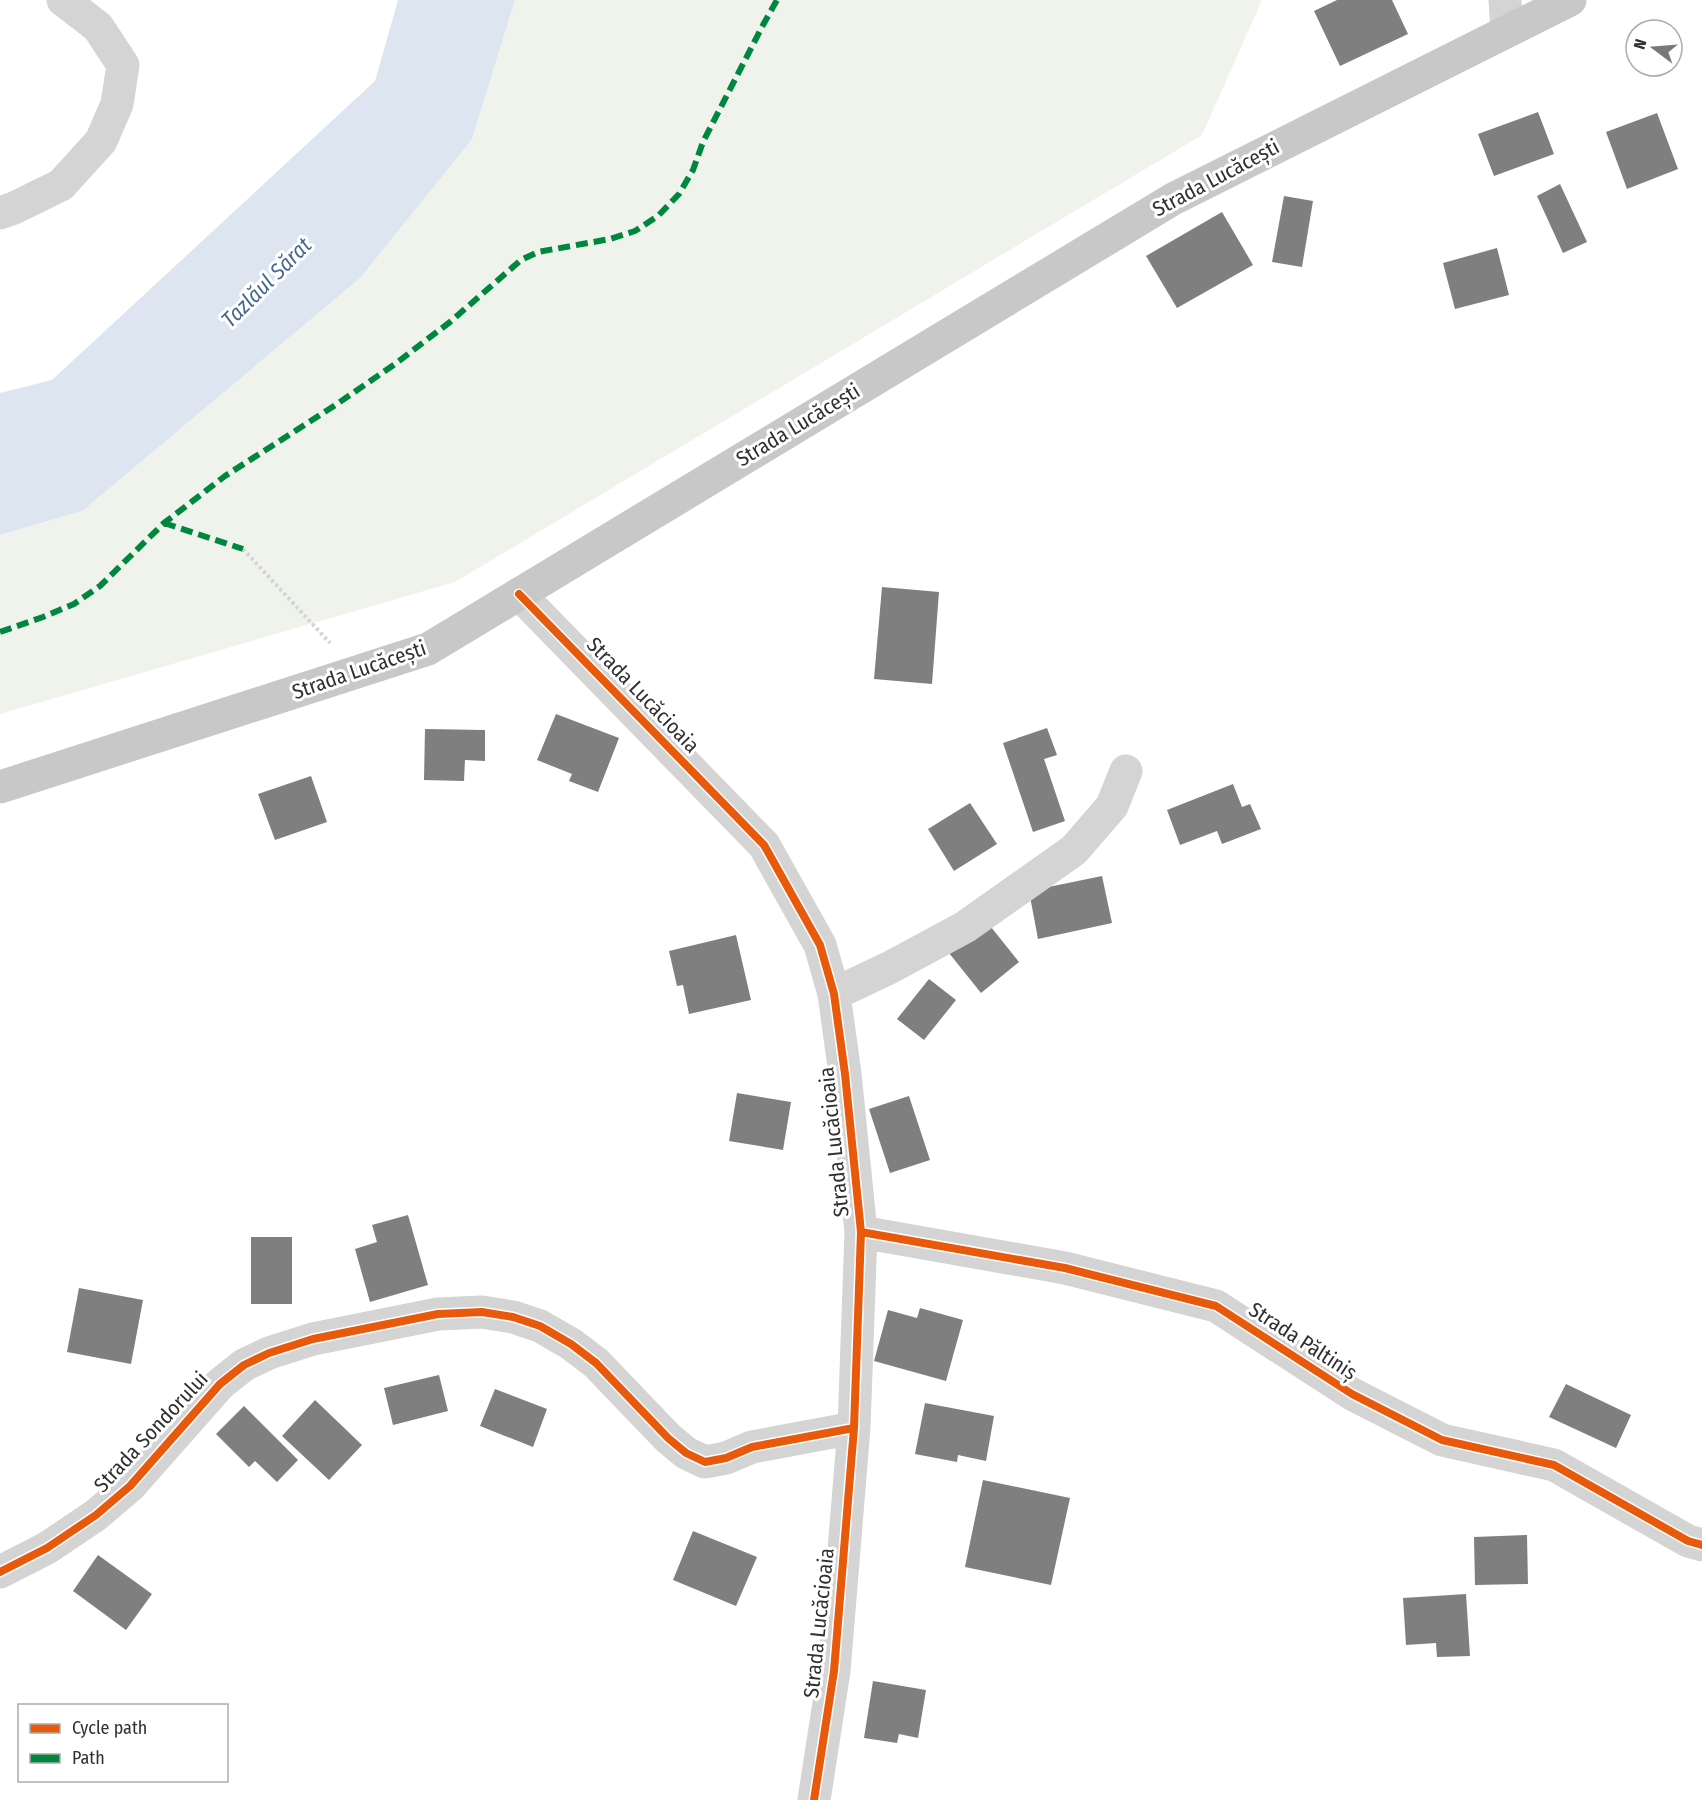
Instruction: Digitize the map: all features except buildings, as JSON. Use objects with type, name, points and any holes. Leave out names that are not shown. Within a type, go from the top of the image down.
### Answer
[{"type":"main road","name":"Strada Lucăcești","points":[[0,787],[428,649],[1173,199],[1506,16],[1570,0]]},
{"type":"street","points":[[0,213],[61,185],[101,141],[117,104],[123,65],[98,27],[63,0]]},
{"type":"street","name":"Strada Lucăcioaia","points":[[519,594],[764,845],[820,945],[834,994],[845,1074],[861,1232],[854,1428],[834,1671],[814,1800]]},
{"type":"street","points":[[834,994],[890,968],[965,927],[1074,850],[1112,806],[1126,771]]},
{"type":"street","name":"Strada Păltiniș","points":[[861,1232],[1065,1268],[1216,1306],[1352,1394],[1442,1440],[1554,1465],[1688,1541],[1702,1545]]},
{"type":"street","name":"Strada Sondorului","points":[[0,1572],[46,1548],[105,1508],[130,1486],[220,1384],[244,1365],[269,1353],[313,1339],[438,1314],[482,1312],[513,1317],[540,1326],[571,1344],[596,1363],[668,1438],[686,1453],[705,1462],[726,1458],[753,1447],[854,1428]]},
{"type":"path","points":[[243,549],[328,640],[349,675]]},
{"type":"shaded area","points":[[515,0],[1262,0],[1202,135],[455,582],[0,714],[0,535],[82,511],[472,139]]},
{"type":"water","name":"Tazlăul Sărat","points":[[398,0],[515,0],[472,139],[360,278],[82,511],[0,535],[0,393],[52,380],[375,81]]},
{"type":"marked path","points":[[0,632],[74,604],[100,586],[164,523],[225,476],[395,364],[450,322],[521,260],[538,252],[610,239],[635,231],[658,216],[679,194],[693,170],[703,142],[777,0]]},
{"type":"marked path","points":[[164,523],[243,549]]},
{"type":"cycle path","points":[[519,594],[764,845],[820,945],[834,994],[845,1074],[861,1232],[854,1428],[834,1671],[814,1800]]},
{"type":"cycle path","points":[[861,1232],[1065,1268],[1216,1306],[1352,1394],[1442,1440],[1554,1465],[1688,1541],[1702,1545]]},
{"type":"cycle path","points":[[0,1572],[47,1548],[96,1515],[130,1486],[220,1384],[244,1365],[269,1353],[313,1339],[438,1314],[482,1312],[513,1317],[540,1326],[571,1344],[596,1363],[668,1438],[686,1453],[705,1462],[726,1458],[752,1447],[854,1428]]}]
